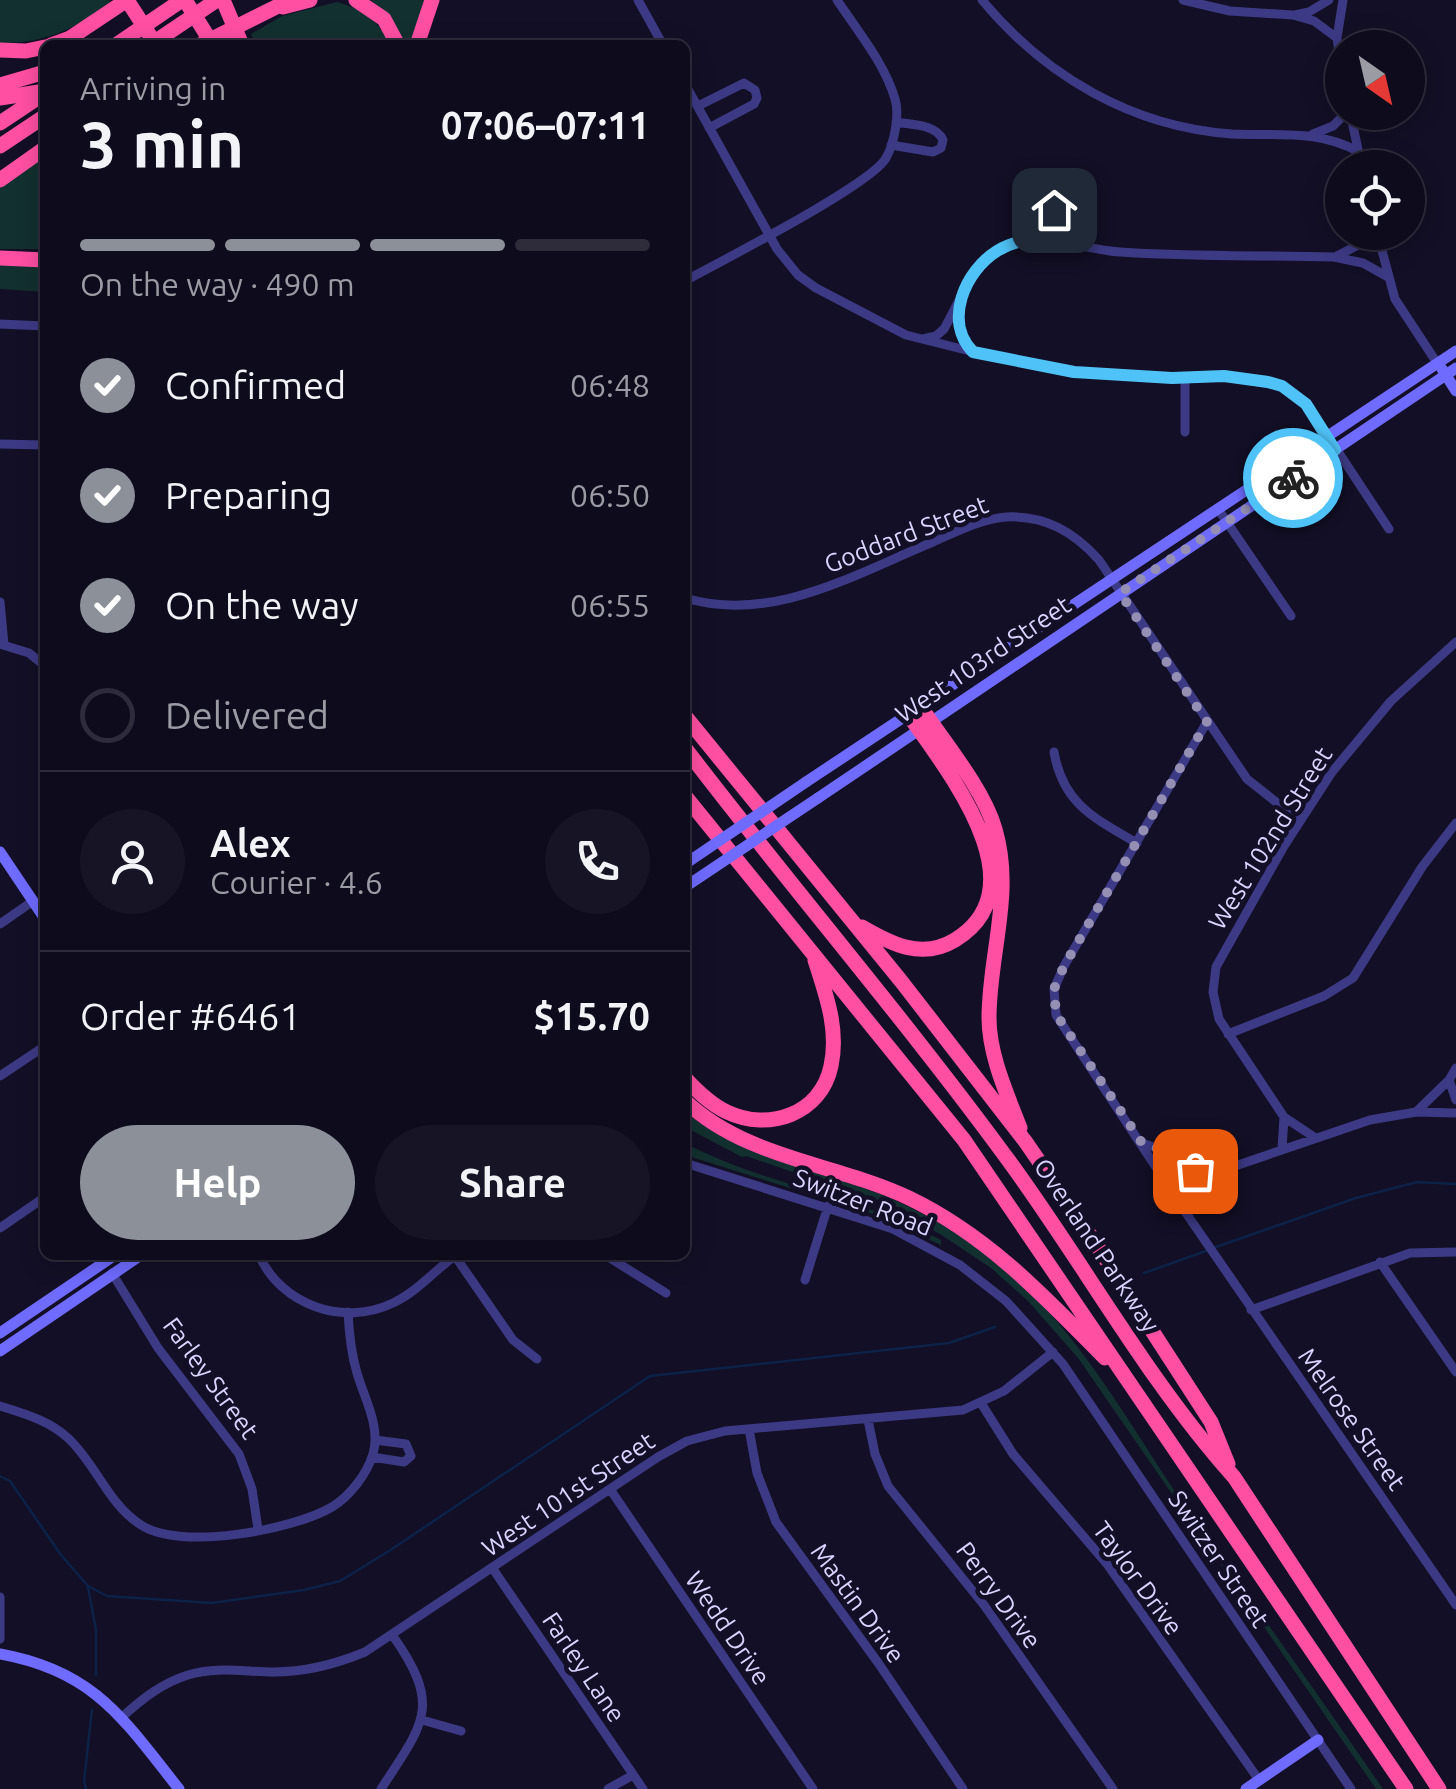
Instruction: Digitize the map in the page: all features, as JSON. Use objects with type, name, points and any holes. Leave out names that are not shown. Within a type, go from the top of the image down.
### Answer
[{"type":"highway","points":[[64,40],[127,0],[150,40]]},
{"type":"highway","points":[[124,40],[184,0],[210,40],[290,0]]},
{"type":"highway","points":[[160,40],[220,0],[240,40]]},
{"type":"highway","points":[[265,12],[310,0]]},
{"type":"highway","points":[[356,0],[384,20],[395,40]]},
{"type":"highway","points":[[419,40],[432,0]]},
{"type":"highway","points":[[0,50],[40,48]]},
{"type":"highway","points":[[0,85],[40,73]]},
{"type":"highway","points":[[0,98],[40,93]]},
{"type":"highway","points":[[0,123],[40,95]]},
{"type":"highway","points":[[0,146],[40,119]]},
{"type":"highway","points":[[0,180],[40,152]]},
{"type":"highway","points":[[0,258],[40,260]]},
{"type":"highway","points":[[852,921],[892,944],[924,950],[947,945],[963,935],[983,908],[989,868],[982,830],[914,710]]},
{"type":"highway","points":[[690,719],[1025,1141],[1211,1422],[1234,1477]]},
{"type":"highway","points":[[924,726],[986,805],[996,833],[1003,902],[988,1023],[1000,1073],[1025,1141]]},
{"type":"highway","name":"Overland Parkway","points":[[690,754],[948,1078],[1021,1178],[1194,1433],[1234,1477],[1439,1789]]},
{"type":"highway","name":"Overland Parkway","points":[[690,802],[964,1140],[1406,1789]]},
{"type":"highway","points":[[690,1083],[712,1103],[754,1120],[792,1114],[816,1097],[831,1068],[834,1030],[812,949]]},
{"type":"highway","points":[[690,1105],[741,1140],[887,1189],[964,1230],[1032,1284],[1132,1385]]},
{"type":"main road","name":"West 103rd Street","points":[[690,861],[1456,351]]},
{"type":"main road","points":[[1437,363],[1451,372],[1456,390]]},
{"type":"main road","name":"West 103rd Street","points":[[690,884],[1451,372]]},
{"type":"main road","points":[[0,852],[40,912]]},
{"type":"main road","points":[[0,1334],[109,1260]]},
{"type":"main road","points":[[0,1351],[134,1260]]},
{"type":"main road","points":[[0,1654],[60,1673],[101,1697],[122,1717],[179,1789]]},
{"type":"main road","points":[[1246,1789],[1318,1740]]},
{"type":"street","points":[[639,0],[660,40]]},
{"type":"street","points":[[690,278],[869,176],[886,159],[896,122],[896,100],[837,0]]},
{"type":"street","points":[[982,0],[1047,64],[1122,108],[1206,131],[1310,134],[1336,139],[1355,150]]},
{"type":"street","points":[[1183,0],[1230,12],[1292,15],[1314,21],[1326,30]]},
{"type":"street","points":[[1292,15],[1308,12],[1329,0]]},
{"type":"street","points":[[1338,30],[1343,0]]},
{"type":"street","points":[[698,106],[744,83],[755,90],[758,98],[754,104],[710,128]]},
{"type":"street","points":[[690,92],[767,234],[786,262],[816,288],[856,312],[921,340],[973,352],[1074,372],[1251,378],[1282,386],[1306,404],[1389,529]]},
{"type":"street","points":[[890,145],[932,152],[941,148],[944,140],[929,128],[896,122]]},
{"type":"street","points":[[1310,134],[1325,129]]},
{"type":"street","points":[[1042,239],[1044,218],[1048,212],[1059,211],[1066,221],[1064,242]]},
{"type":"street","points":[[921,340],[944,329],[982,263],[996,252],[1028,240],[1116,252],[1334,257],[1364,262],[1388,277]]},
{"type":"street","points":[[1334,257],[1348,250]]},
{"type":"street","points":[[1380,250],[1408,320],[1437,363]]},
{"type":"street","points":[[961,299],[960,332],[973,352]]},
{"type":"street","points":[[0,324],[40,326]]},
{"type":"street","points":[[1185,377],[1186,432]]},
{"type":"street","points":[[0,444],[40,445]]},
{"type":"street","points":[[1218,510],[1291,616]]},
{"type":"street","name":"Goddard Street","points":[[690,600],[752,607],[788,599],[984,521],[1004,517],[1040,520],[1070,532],[1092,552],[1248,779],[1264,796],[1300,821]]},
{"type":"street","points":[[0,602],[2,645],[29,653],[40,662]]},
{"type":"street","name":"West 102nd Street","points":[[1284,1117],[1219,1019],[1214,1000],[1216,967],[1332,772],[1416,676],[1456,642]]},
{"type":"street","points":[[1207,722],[1064,966],[1054,989],[1054,1001],[1064,1026],[1142,1143],[1210,1167]]},
{"type":"street","points":[[1054,752],[1060,780],[1078,804],[1136,842]]},
{"type":"street","points":[[1228,1034],[1324,996],[1352,978],[1422,868],[1456,823]]},
{"type":"street","points":[[0,924],[33,901]]},
{"type":"street","points":[[0,1076],[40,1049]]},
{"type":"street","points":[[1416,1112],[1456,1068]]},
{"type":"street","points":[[1449,1080],[1456,1100]]},
{"type":"street","points":[[1180,1204],[1178,1188],[1184,1179],[1210,1167],[1238,1165],[1360,1122],[1416,1112],[1456,1113]]},
{"type":"street","points":[[1284,1117],[1314,1138]]},
{"type":"street","points":[[1282,1149],[1284,1117]]},
{"type":"street","name":"Melrose Street","points":[[1142,1143],[1251,1310],[1456,1605]]},
{"type":"street","name":"Switzer Road","points":[[690,1165],[894,1229],[960,1265],[1006,1300],[1053,1352]]},
{"type":"street","points":[[0,1228],[40,1200]]},
{"type":"street","points":[[806,1280],[828,1206]]},
{"type":"street","points":[[1251,1310],[1380,1262],[1422,1252],[1456,1252]]},
{"type":"street","name":"Farley Street","points":[[110,1260],[113,1274],[158,1348],[239,1454],[252,1490],[258,1530]]},
{"type":"street","points":[[262,1260],[273,1279],[292,1296],[315,1308],[348,1312],[365,1312],[395,1302],[450,1260]]},
{"type":"street","points":[[458,1260],[513,1340],[536,1359]]},
{"type":"street","points":[[612,1260],[666,1293]]},
{"type":"street","points":[[1380,1262],[1456,1372]]},
{"type":"street","points":[[0,1406],[40,1419],[70,1440],[118,1506],[146,1528],[182,1538],[290,1524],[331,1508],[355,1486],[372,1456],[370,1410],[355,1368],[348,1312]]},
{"type":"street","name":"West 101st Street","points":[[122,1717],[162,1686],[190,1674],[224,1669],[272,1672],[318,1668],[355,1656],[393,1636],[687,1441],[724,1431],[945,1414],[1004,1391],[1053,1352]]},
{"type":"street","name":"Switzer Street","points":[[1053,1352],[1351,1789]]},
{"type":"street","name":"Taylor Drive","points":[[981,1403],[1013,1454],[1107,1564],[1259,1780]]},
{"type":"street","name":"Perry Drive","points":[[868,1420],[875,1454],[888,1486],[984,1605],[1113,1789]]},
{"type":"street","name":"Mastin Drive","points":[[748,1429],[757,1472],[776,1522],[963,1789]]},
{"type":"street","points":[[372,1456],[404,1462],[411,1456],[406,1444],[374,1440]]},
{"type":"street","name":"Wedd Drive","points":[[610,1490],[813,1789]]},
{"type":"street","name":"Farley Lane","points":[[493,1568],[642,1789]]},
{"type":"street","points":[[0,1597],[0,1639]]},
{"type":"street","points":[[381,1789],[424,1714],[418,1679],[393,1636]]},
{"type":"street","points":[[422,1720],[461,1731]]},
{"type":"street","points":[[608,1789],[633,1775]]},
{"type":"green space","points":[[0,0],[109,0],[112,4],[59,33],[0,43]]},
{"type":"green space","points":[[371,0],[425,0],[412,40],[401,40],[392,20]]},
{"type":"green space","points":[[337,2],[369,17],[388,40],[254,40],[251,34],[282,16]]},
{"type":"green space","points":[[40,158],[40,249],[0,249],[0,186]]},
{"type":"green space","points":[[0,265],[40,265],[40,292],[0,289]]},
{"type":"green space","points":[[690,1116],[749,1149],[866,1189],[938,1223],[979,1249],[1043,1305],[1096,1372],[1383,1789],[1376,1789],[1078,1358],[1028,1301],[991,1268],[940,1234],[880,1202],[742,1157],[690,1130]]},
{"type":"green space","points":[[690,1145],[748,1170],[878,1212],[941,1240],[941,1245],[870,1213],[690,1157]]},
{"type":"waterway","points":[[1213,1248],[1356,1198],[1417,1182],[1456,1184]]},
{"type":"waterway","points":[[1144,1273],[1206,1251]]},
{"type":"waterway","points":[[0,1476],[10,1481],[61,1555],[88,1586],[107,1596],[212,1603],[304,1590],[340,1581],[389,1551],[650,1376],[949,1343],[995,1327]]},
{"type":"waterway","points":[[88,1587],[96,1630],[96,1675]]},
{"type":"waterway","points":[[86,1789],[92,1710]]},
{"type":"way so far","points":[[1195,1171],[1210,1167],[1142,1143],[1056,1014],[1054,989],[1207,722],[1120,593],[1293,478]]},
{"type":"route","points":[[1054,210],[1044,218],[1042,239],[1009,245],[996,252],[969,280],[958,317],[966,346],[973,352],[1074,372],[1172,378],[1224,376],[1282,386],[1306,404],[1335,450],[1293,478]]}]
